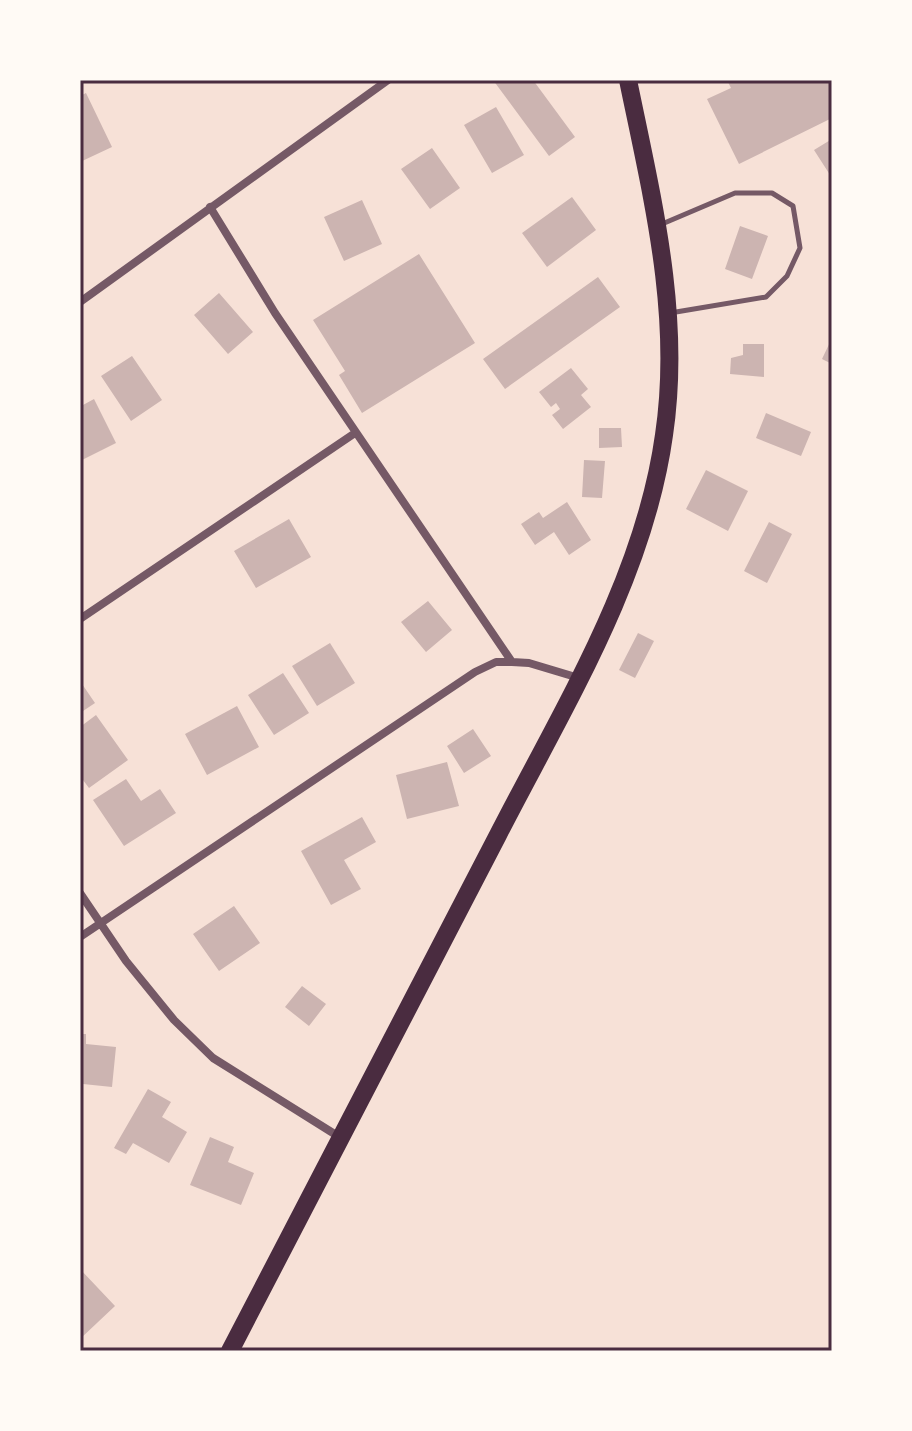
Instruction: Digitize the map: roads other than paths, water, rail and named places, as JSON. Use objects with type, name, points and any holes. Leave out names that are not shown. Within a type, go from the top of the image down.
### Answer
[{"type":"main road","points":[[230,1351],[579,678],[635,552],[657,479],[669,387],[669,313],[657,225],[628,80]]},
{"type":"street","points":[[80,302],[388,80]]},
{"type":"street","points":[[210,207],[275,313],[512,662]]},
{"type":"street","points":[[80,619],[355,433]]},
{"type":"street","points":[[80,937],[475,672],[496,662],[512,662],[529,663],[579,678]]},
{"type":"street","points":[[80,893],[126,961],[174,1020],[213,1058],[342,1139]]},
{"type":"lane","points":[[657,225],[691,214],[735,193],[772,193],[793,206],[800,248],[787,276],[766,297],[669,313]]}]
